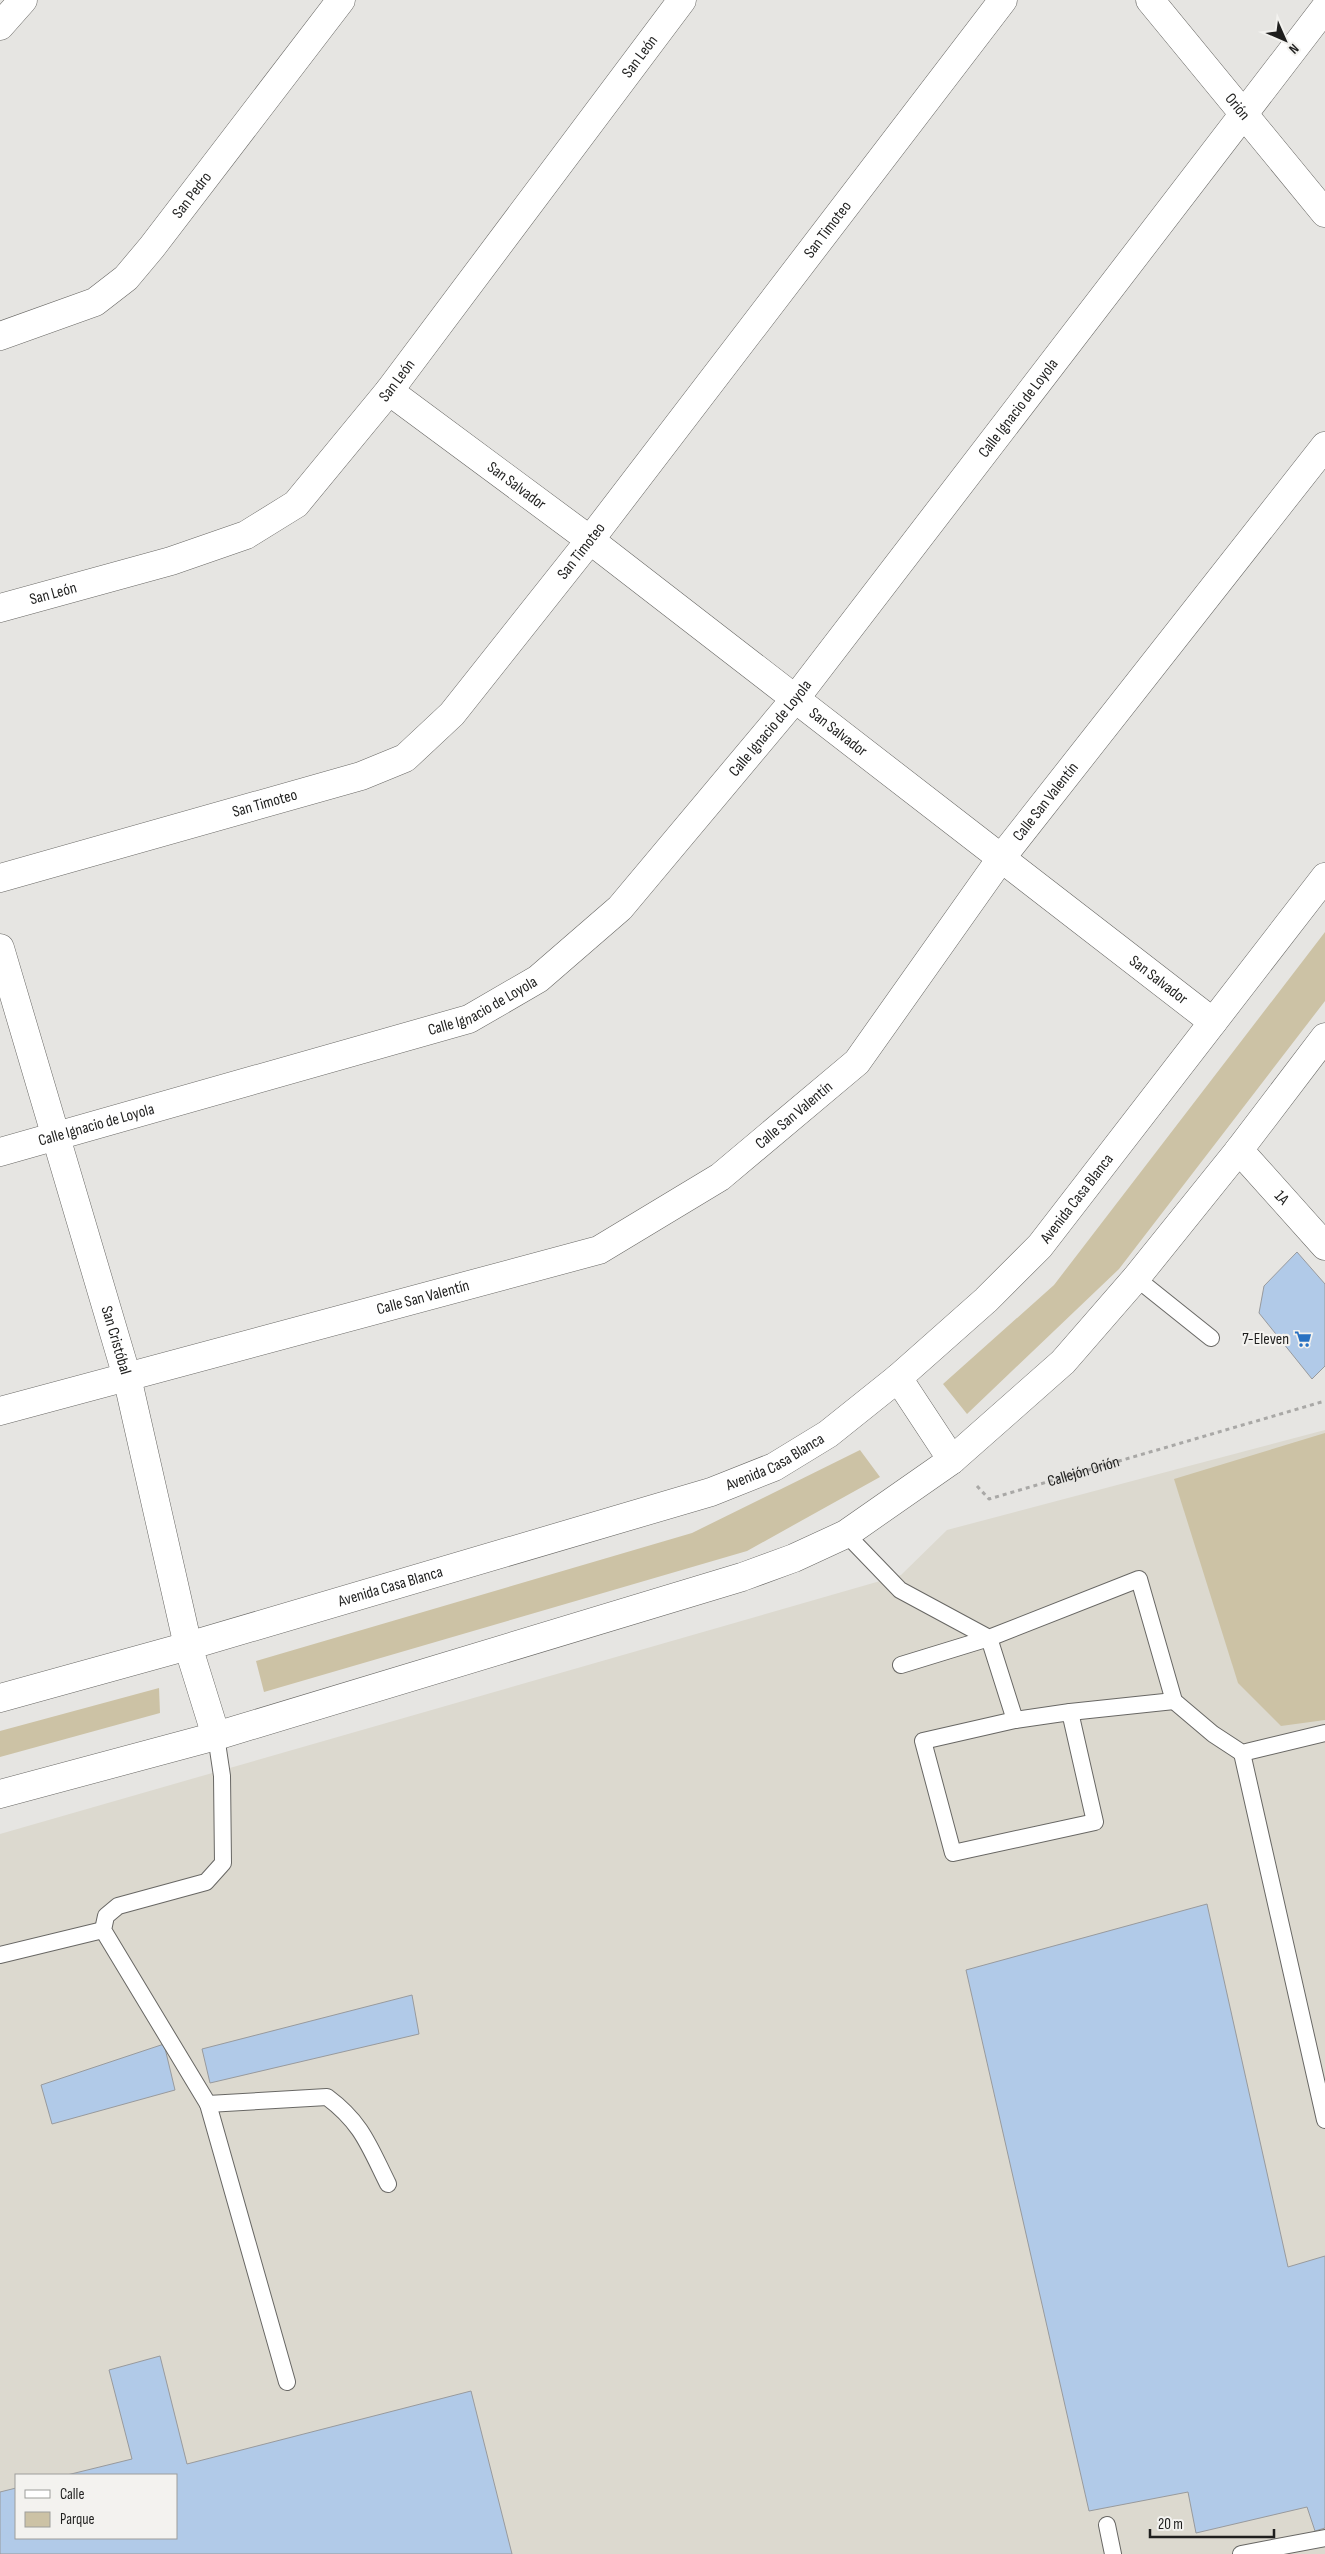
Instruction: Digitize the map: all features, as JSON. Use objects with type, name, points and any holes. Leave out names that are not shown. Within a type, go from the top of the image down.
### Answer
[{"type":"street","points":[[0,26],[24,0]]},
{"type":"street","name":"San Pedro","points":[[0,336],[95,302],[126,278],[152,248],[341,0]]},
{"type":"street","name":"San León","points":[[0,608],[171,561],[246,535],[296,504],[389,391],[682,0]]},
{"type":"street","name":"San Timoteo","points":[[0,878],[361,776],[405,758],[452,714],[590,540],[1003,0]]},
{"type":"street","name":"Orión","points":[[1150,0],[1325,213]]},
{"type":"street","name":"Calle Ignacio de Loyola","points":[[0,1152],[469,1019],[538,979],[620,908],[795,698],[1325,8]]},
{"type":"street","name":"San Salvador","points":[[389,391],[590,540],[1213,1022]]},
{"type":"street","name":"Calle San Valentín","points":[[0,1411],[599,1250],[720,1177],[857,1062],[1002,857],[1325,446]]},
{"type":"street","name":"Avenida Casa Blanca","points":[[0,1698],[188,1646],[711,1492],[774,1467],[820,1439],[898,1378],[986,1300],[1040,1246],[1325,877]]},
{"type":"street","name":"San Cristóbal","points":[[0,948],[127,1377],[188,1646],[216,1736]]},
{"type":"street","points":[[0,1794],[216,1736],[742,1577],[794,1558],[846,1534],[952,1460],[1063,1362],[1136,1278],[1239,1150],[1325,1037]]},
{"type":"street","name":"1A","points":[[1239,1150],[1325,1246]]},
{"type":"street","points":[[898,1378],[952,1460]]},
{"type":"lane","points":[[1136,1278],[1211,1338]]},
{"type":"lane","points":[[846,1534],[900,1590],[990,1638],[1015,1720]]},
{"type":"lane","points":[[901,1665],[990,1638],[1139,1579],[1174,1701],[1213,1734],[1242,1753],[1325,2120]]},
{"type":"lane","points":[[1070,1712],[1095,1822],[953,1853],[923,1741],[1015,1720],[1070,1712],[1174,1701]]},
{"type":"lane","points":[[1242,1753],[1325,1733]]},
{"type":"lane","points":[[216,1736],[222,1776],[223,1863],[206,1882],[118,1906],[106,1916],[103,1930],[208,2104],[287,2382]]},
{"type":"lane","points":[[0,1955],[103,1930]]},
{"type":"lane","points":[[208,2104],[327,2097],[344,2109],[359,2126],[388,2184]]},
{"type":"lane","points":[[1107,2525],[1114,2554]]},
{"type":"lane","points":[[1241,2554],[1325,2538]]},
{"type":"path","name":"Callejón Orión","points":[[952,1460],[990,1499],[1325,1400]]},
{"type":"shaded area","points":[[1325,1430],[1325,2554],[0,2554],[0,1834],[901,1575],[947,1530]]},
{"type":"green space","points":[[1325,932],[1325,1001],[1119,1269],[967,1414],[943,1384],[1054,1285]]},
{"type":"green space","points":[[1325,1433],[1325,1720],[1281,1726],[1238,1683],[1174,1479]]},
{"type":"green space","points":[[860,1450],[880,1477],[747,1551],[264,1692],[256,1661],[692,1533]]},
{"type":"green space","points":[[159,1688],[160,1713],[0,1757],[0,1731]]},
{"type":"building","name":"7-Eleven","points":[[1297,1252],[1325,1284],[1325,1366],[1312,1379],[1259,1313],[1264,1286]]},
{"type":"building","points":[[1207,1904],[1288,2267],[1325,2256],[1325,2528],[1315,2531],[1307,2507],[1196,2533],[1188,2492],[1089,2511],[966,1970]]},
{"type":"building","points":[[412,1995],[419,2034],[210,2083],[202,2049]]},
{"type":"building","points":[[164,2044],[175,2090],[52,2124],[41,2085]]},
{"type":"building","points":[[160,2356],[187,2464],[471,2391],[512,2554],[0,2554],[0,2492],[15,2488],[15,2539],[178,2539],[178,2474],[71,2474],[132,2459],[109,2370]]},
{"type":"place","name":"7-Eleven","points":[[1303,1339]]}]
